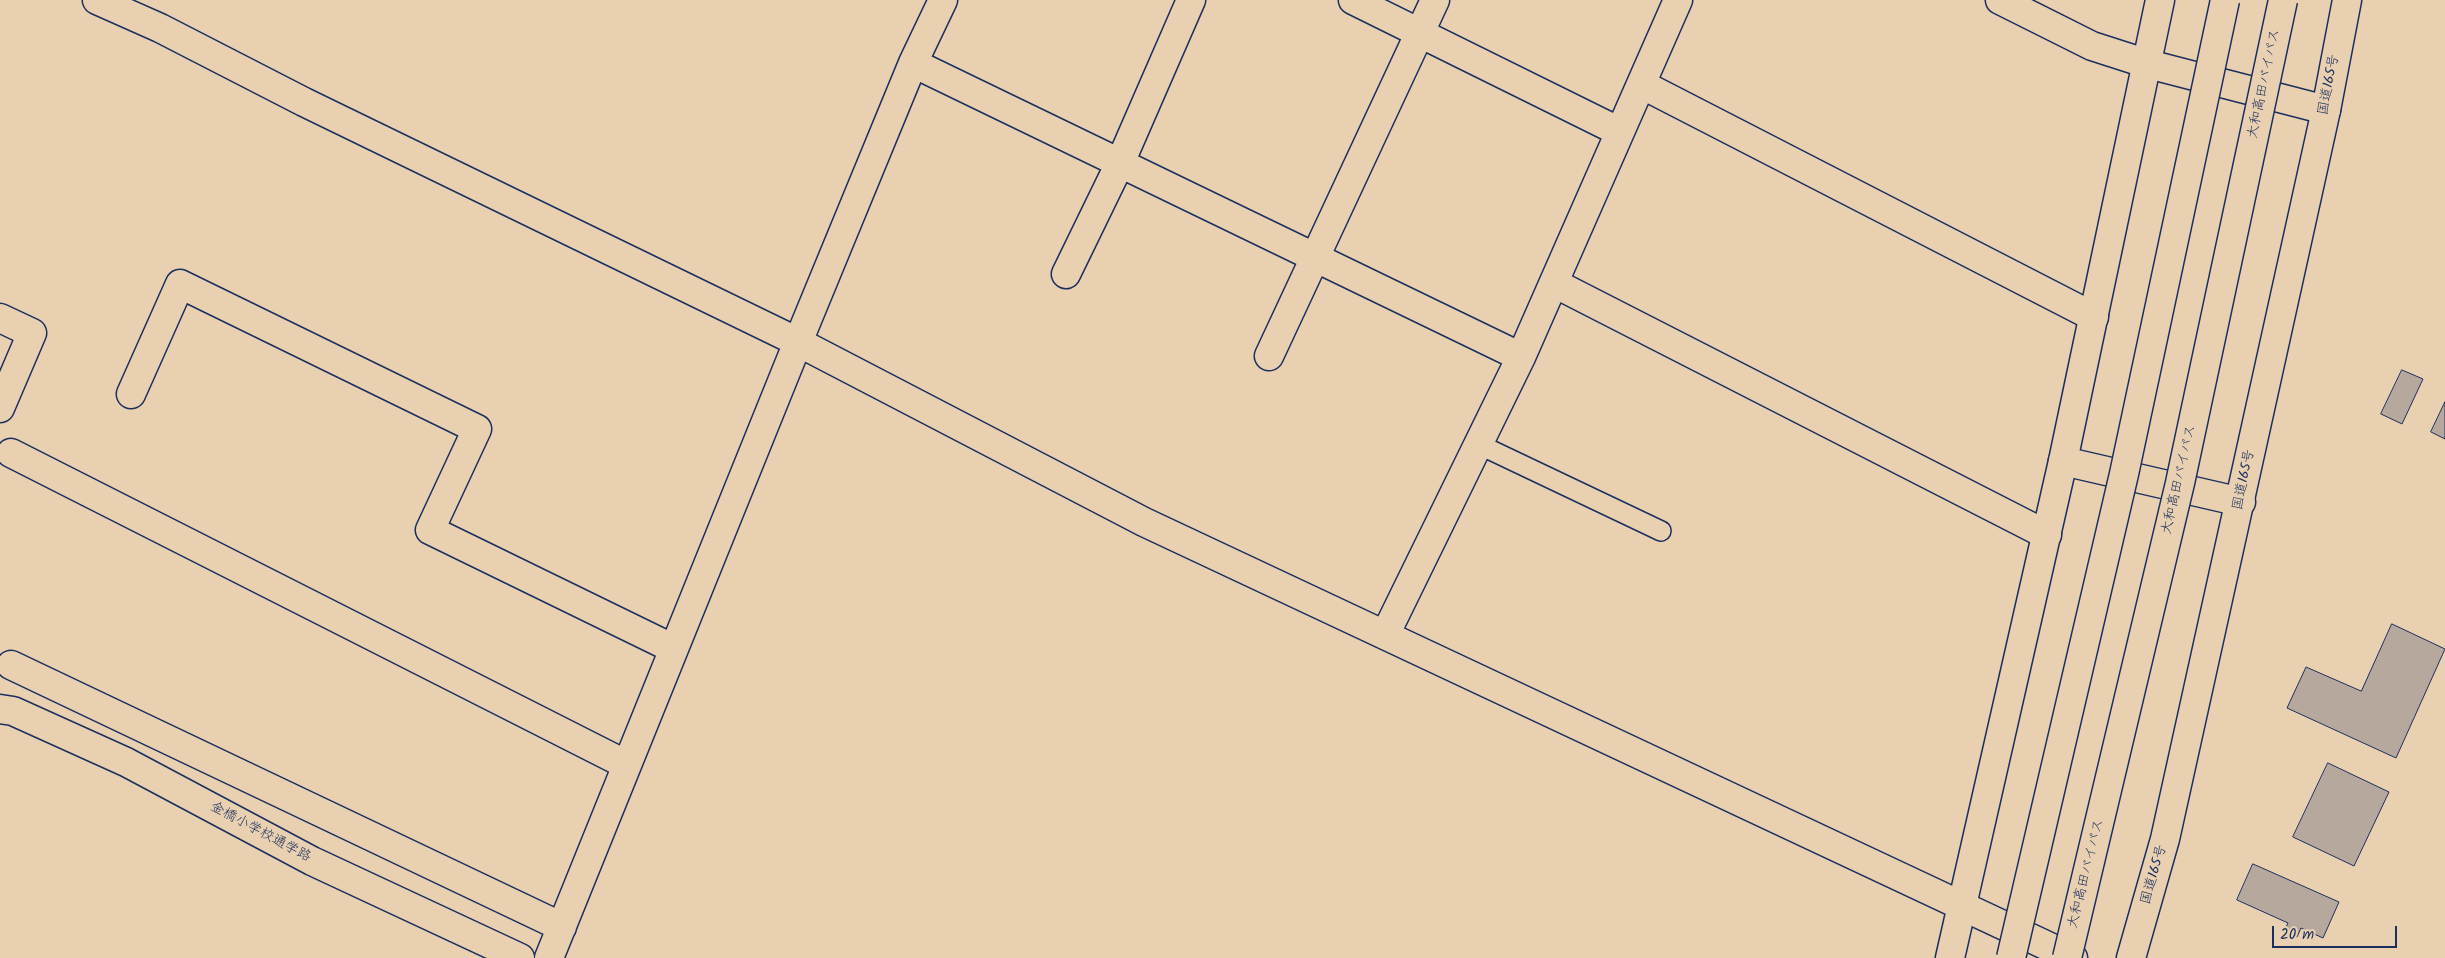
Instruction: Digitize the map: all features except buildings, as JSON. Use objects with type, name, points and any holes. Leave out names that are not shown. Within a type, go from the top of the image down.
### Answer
[{"type":"main road","points":[[97,0],[160,28],[313,106],[798,342],[1144,522],[2073,958]]},
{"type":"main road","points":[[549,958],[798,342],[913,63],[943,0]]},
{"type":"main road","points":[[1066,274],[1120,163],[1191,0]]},
{"type":"main road","points":[[1353,0],[1620,132]]},
{"type":"main road","points":[[1269,356],[1435,0]]},
{"type":"main road","points":[[1385,635],[1521,357],[1678,0]]},
{"type":"main road","points":[[2000,0],[2092,46],[2148,64],[2326,110]]},
{"type":"main road","points":[[1950,958],[2064,461],[2160,0]]},
{"type":"main road","points":[[2011,958],[2122,483],[2225,0]]},
{"type":"main road","name":"大和高田バイパス","points":[[2067,958],[2180,483],[2283,0]]},
{"type":"main road","name":"国道165号","points":[[2131,958],[2165,839],[2326,110],[2347,0]]},
{"type":"main road","points":[[913,63],[1521,357]]},
{"type":"main road","points":[[1641,84],[2094,317]]},
{"type":"main road","points":[[1554,283],[2047,535]]},
{"type":"main road","points":[[131,394],[180,284],[477,429],[430,530],[674,649]]},
{"type":"main road","points":[[0,318],[32,333],[0,408]]},
{"type":"main road","points":[[11,453],[627,765]]},
{"type":"main road","points":[[2064,461],[2240,502]]},
{"type":"main road","points":[[11,665],[562,927]]},
{"type":"main road","name":"金橋小学校通学路","points":[[0,709],[13,711],[126,762],[312,861],[520,958]]},
{"type":"lane","points":[[1478,444],[1661,531]]}]
